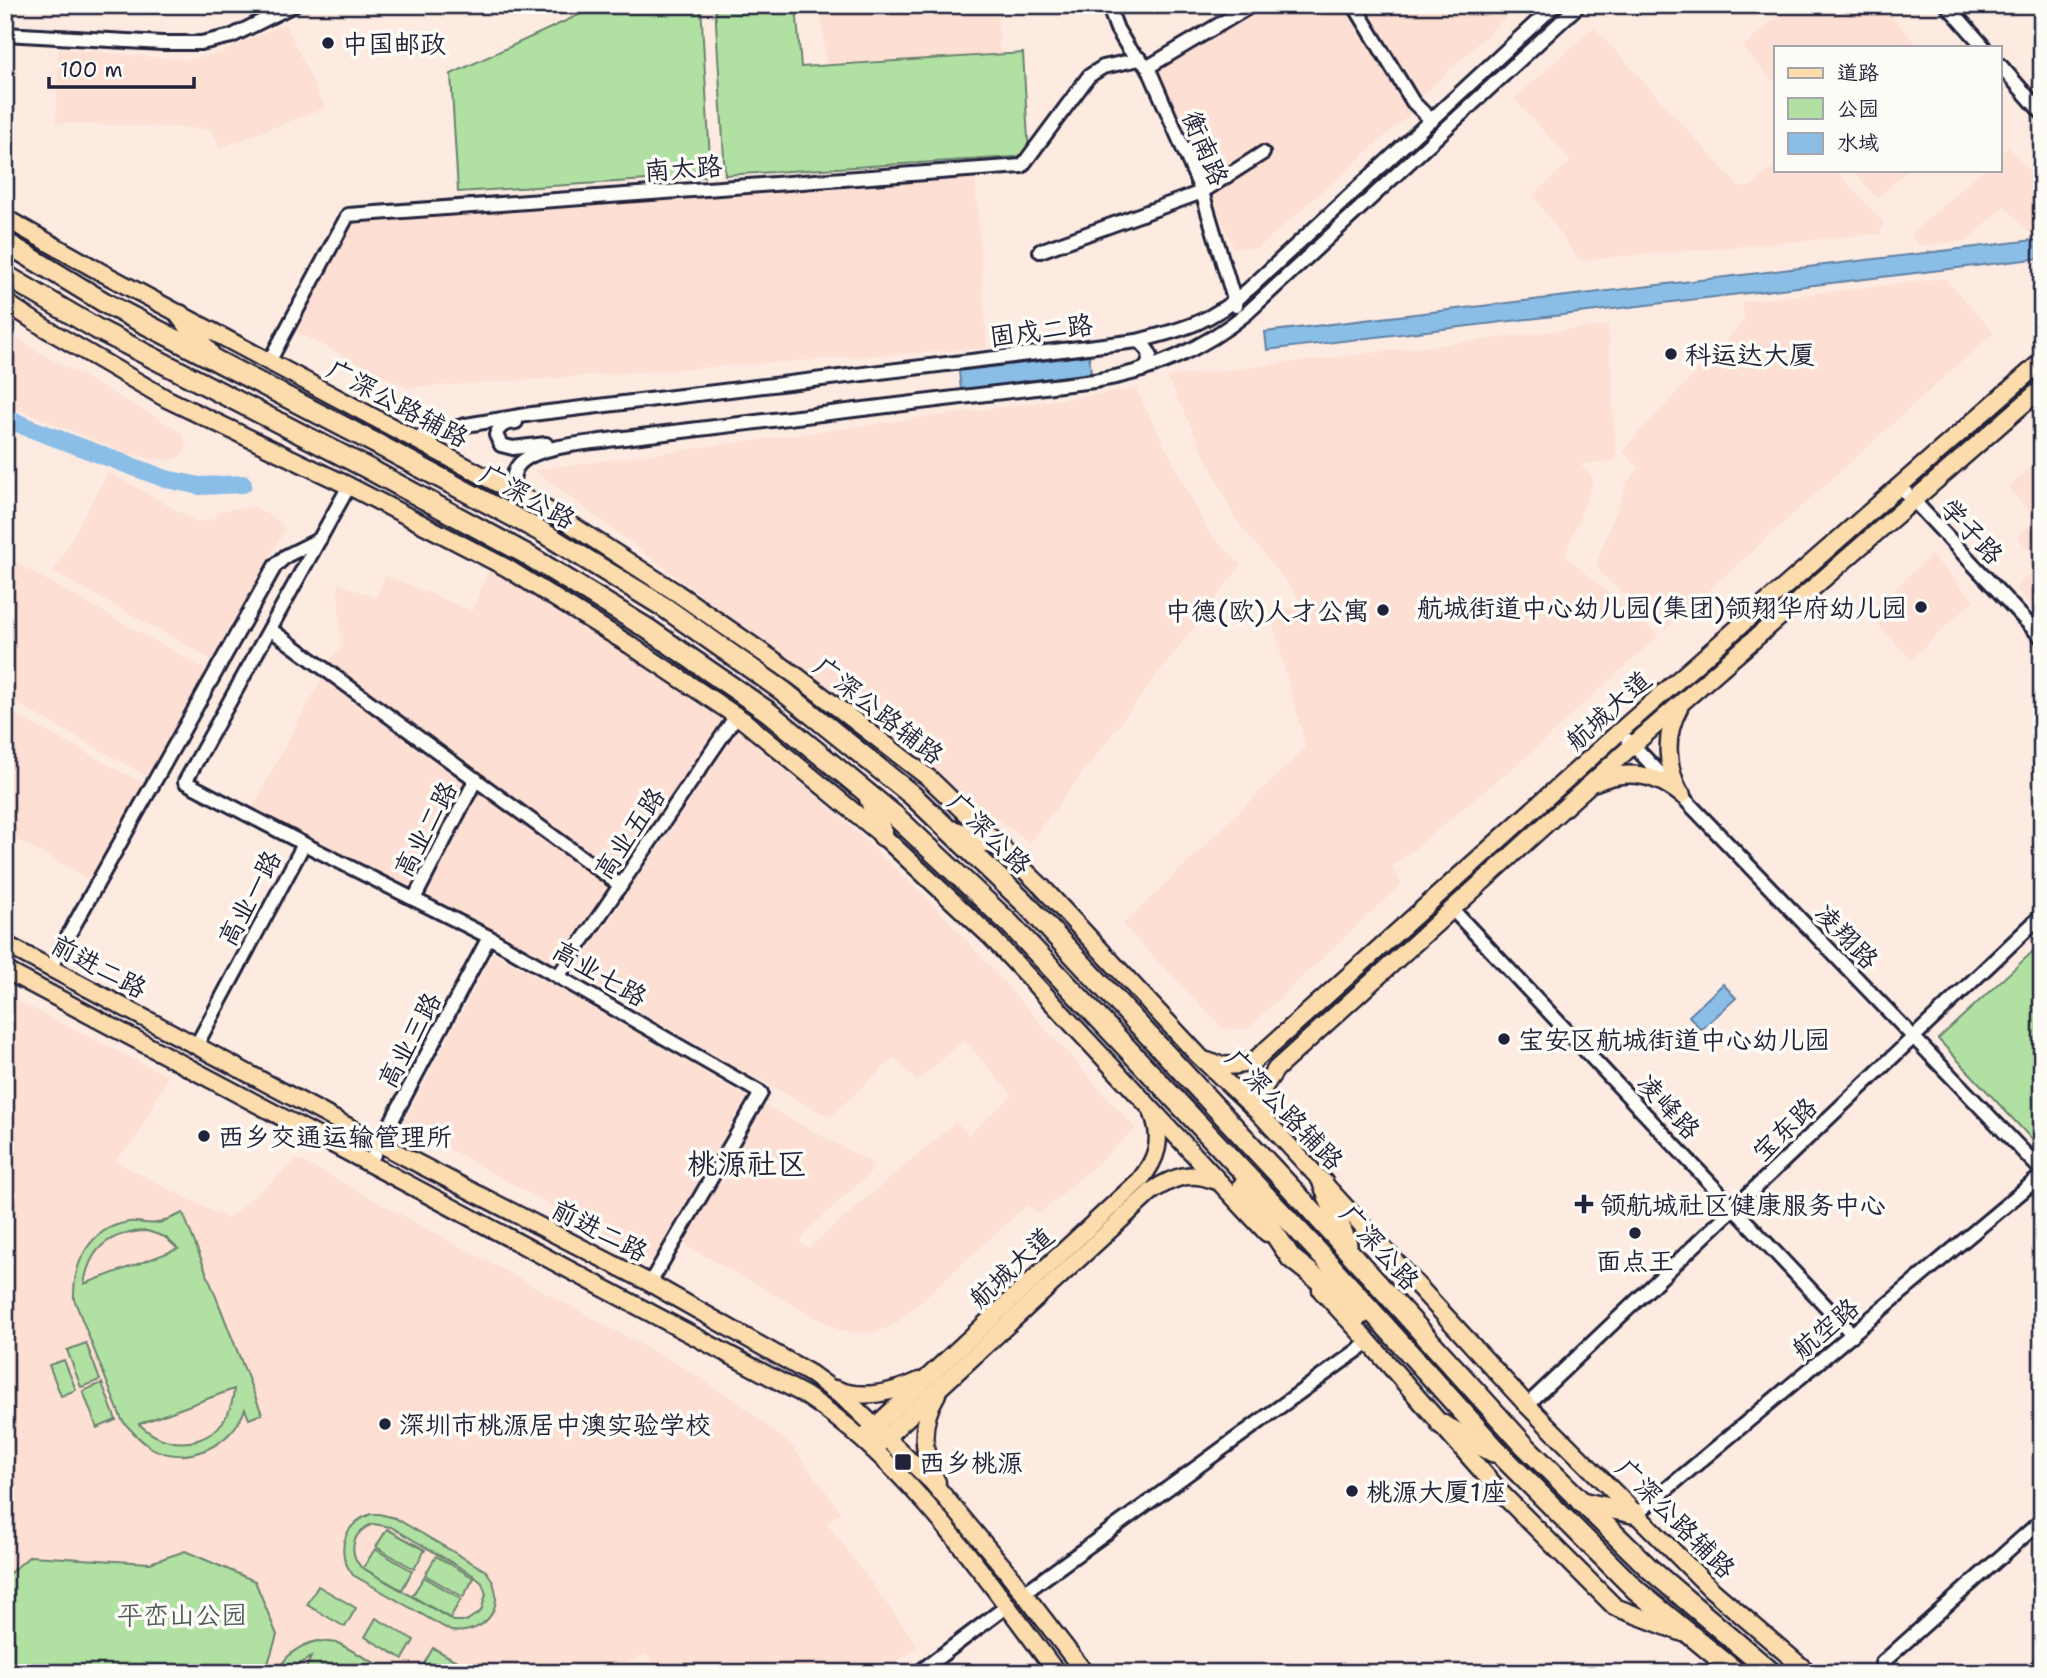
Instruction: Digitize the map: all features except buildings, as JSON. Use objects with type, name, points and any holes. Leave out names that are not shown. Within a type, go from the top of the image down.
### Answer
[{"type":"highway","name":"广深公路","points":[[5,242],[107,304],[542,532],[664,607],[783,691],[912,795],[1028,906],[1525,1446],[1650,1569],[1772,1673]]},
{"type":"highway","name":"广深公路","points":[[5,275],[97,328],[367,468],[535,559],[648,629],[767,711],[894,815],[1010,924],[1313,1246],[1505,1459],[1636,1590],[1737,1673]]},
{"type":"highway","points":[[180,314],[213,359]]},
{"type":"highway","points":[[867,793],[883,836]]},
{"type":"highway","points":[[948,829],[1000,846]]},
{"type":"highway","points":[[1213,1142],[1291,1258],[1408,1351]]},
{"type":"highway","points":[[1323,1182],[1352,1255]]},
{"type":"highway","points":[[1441,1424],[1505,1459]]},
{"type":"highway","points":[[1581,1502],[1637,1514]]},
{"type":"main road","name":"广深公路辅路","points":[[5,218],[553,513],[677,593],[798,677],[930,779],[1042,887],[1199,1056],[1261,1115],[1527,1405],[1712,1590],[1809,1673]]},
{"type":"main road","points":[[5,302],[167,399],[349,486],[507,568],[736,716],[883,836],[991,937],[1369,1342],[1502,1494],[1615,1607],[1694,1637]]},
{"type":"main road","name":"航城大道","points":[[1199,1056],[1227,1066],[1256,1059],[1899,485],[2042,361]]},
{"type":"main road","name":"航城大道","points":[[1261,1115],[1260,1103],[1267,1080],[1326,1024],[1633,745],[2042,388]]},
{"type":"main road","points":[[1682,795],[1675,783],[1668,755],[1671,726],[1684,700]]},
{"type":"main road","points":[[1583,791],[1606,777],[1633,774],[1659,780],[1682,795]]},
{"type":"main road","name":"前进二路","points":[[5,944],[380,1144],[650,1283],[771,1349],[827,1385],[880,1432],[947,1499],[1085,1673]]},
{"type":"main road","name":"前进二路","points":[[5,970],[785,1382],[834,1414],[933,1513],[1057,1673]]},
{"type":"main road","points":[[1312,1009],[1308,1014],[1311,1023],[1317,1027],[1326,1024]]},
{"type":"main road","name":"航城大道","points":[[939,1378],[1150,1168],[1159,1142],[1153,1112]]},
{"type":"main road","name":"航城大道","points":[[867,1445],[939,1378],[1152,1191],[1172,1179],[1191,1174],[1204,1175],[1218,1181]]},
{"type":"main road","points":[[827,1385],[844,1392],[875,1394],[939,1378],[924,1432],[928,1462],[947,1499]]},
{"type":"main road","points":[[2034,1673],[2042,1665]]},
{"type":"street","points":[[5,34],[201,43],[232,36],[294,5]]},
{"type":"street","name":"衡南路","points":[[1108,5],[1117,29],[1129,49],[1144,63],[1202,192],[1239,320]]},
{"type":"street","points":[[1144,63],[1252,5]]},
{"type":"street","points":[[1354,5],[1413,102],[1432,121]]},
{"type":"street","name":"固戍二路","points":[[413,439],[489,420],[1137,341],[1194,326],[1235,301],[1555,5]]},
{"type":"street","points":[[514,493],[515,470],[528,456],[540,452],[608,440],[1094,382],[1143,371],[1198,346],[1239,320],[1579,5]]},
{"type":"street","points":[[1947,5],[1983,46]]},
{"type":"street","name":"南太路","points":[[269,362],[348,215],[1022,166],[1089,76],[1103,67],[1144,63]]},
{"type":"street","points":[[2002,67],[2042,113]]},
{"type":"street","points":[[1040,251],[1202,192],[1262,153]]},
{"type":"street","points":[[1137,341],[1143,344],[1150,354],[1148,365],[1143,371]]},
{"type":"street","points":[[601,405],[562,416],[504,424],[497,431],[497,440],[508,448],[555,442],[608,440]]},
{"type":"street","name":"学子路","points":[[1899,485],[2042,638]]},
{"type":"street","points":[[304,844],[186,782],[349,486]]},
{"type":"street","points":[[50,968],[275,566],[286,556],[320,540]]},
{"type":"street","points":[[270,629],[621,886]]},
{"type":"street","name":"高业五路","points":[[559,975],[736,716]]},
{"type":"street","name":"凌翔路","points":[[1621,732],[2042,1173]]},
{"type":"street","name":"高业二路","points":[[414,899],[476,779]]},
{"type":"street","name":"高业一路","points":[[196,1046],[304,844],[414,899]]},
{"type":"street","name":"高业七路","points":[[414,899],[559,975],[761,1093],[650,1283]]},
{"type":"street","name":"凌峰路","points":[[1452,909],[1853,1335]]},
{"type":"street","name":"宝东路","points":[[1527,1405],[2042,915]]},
{"type":"street","name":"高业三路","points":[[369,1164],[489,937]]},
{"type":"street","name":"航空路","points":[[1637,1514],[1853,1335],[2042,1173]]},
{"type":"street","points":[[1024,1593],[1369,1342]]},
{"type":"street","points":[[1882,1663],[2042,1520]]},
{"type":"street","points":[[918,1673],[1007,1606]]},
{"type":"street","points":[[629,1673],[645,1673]]},
{"type":"shaded area","points":[[820,5],[997,5],[1000,55],[826,65]]},
{"type":"shaded area","points":[[1270,5],[1345,5],[1410,114],[1257,249],[1233,247],[1159,71]]},
{"type":"shaded area","points":[[1365,5],[1519,5],[1420,98]]},
{"type":"shaded area","points":[[1790,5],[1882,5],[1918,46],[1774,46],[1774,82],[1742,48]]},
{"type":"shaded area","points":[[285,23],[325,108],[219,148],[212,129],[56,123],[59,49],[186,60],[223,52]]},
{"type":"shaded area","points":[[1594,27],[1739,187],[1752,186],[1774,166],[1774,172],[1837,172],[1884,223],[1880,234],[1579,260],[1533,195],[1571,161],[1514,99]]},
{"type":"shaded area","points":[[2008,147],[2042,185],[2042,234],[2032,235],[2005,206],[1966,241],[1920,246],[1910,235],[1981,172],[2002,172],[2002,153]]},
{"type":"shaded area","points":[[1854,172],[1907,172],[1877,198]]},
{"type":"shaded area","points":[[975,178],[987,348],[408,388],[296,332],[352,223]]},
{"type":"shaded area","points":[[1944,278],[1994,332],[1666,629],[1602,575],[1598,568],[1598,558],[1628,481],[1639,468],[1622,451],[1744,321],[1742,302]]},
{"type":"shaded area","points":[[1608,325],[1616,460],[1581,465],[1594,480],[1565,556],[1659,635],[1527,756],[1392,867],[1401,884],[1246,1030],[1223,1028],[1123,925],[1303,750],[1305,745],[1270,612],[1304,604],[1236,520],[1167,377]]},
{"type":"shaded area","points":[[5,328],[28,346],[177,429],[184,436],[186,445],[183,454],[166,460],[126,453],[5,404]]},
{"type":"shaded area","points":[[1136,389],[1208,531],[1241,565],[1029,843],[534,470]]},
{"type":"shaded area","points":[[2042,457],[2042,525],[2008,488]]},
{"type":"shaded area","points":[[108,472],[198,522],[213,519],[218,511],[254,507],[280,521],[284,531],[213,660],[53,572]]},
{"type":"shaded area","points":[[2035,520],[2042,527],[2042,616],[2015,587],[2040,565],[2018,536]]},
{"type":"shaded area","name":"航城街道中心幼儿园(集团)领翔华府幼儿园","points":[[1931,555],[1974,600],[1911,659],[1868,614]]},
{"type":"shaded area","points":[[5,557],[207,670],[147,776],[5,697]]},
{"type":"shaded area","points":[[489,569],[623,648],[727,718],[619,876],[327,664],[341,646],[338,583],[376,598],[385,575],[472,611]]},
{"type":"shaded area","points":[[323,676],[468,782],[411,890],[252,808]]},
{"type":"shaded area","points":[[5,709],[144,784],[91,880],[5,833]]},
{"type":"shaded area","points":[[739,729],[927,897],[1136,1129],[1039,1215],[1028,1204],[899,1321],[874,1332],[850,1333],[839,1330],[683,1244],[764,1105],[874,1164],[872,1171],[810,1228],[800,1242],[808,1248],[956,1122],[968,1135],[1012,1095],[964,1040],[917,1081],[894,1057],[830,1117],[726,1062],[574,972]]},
{"type":"shaded area","points":[[478,789],[611,887],[558,966],[422,895]]},
{"type":"shaded area","points":[[493,953],[747,1097],[652,1262],[457,1153],[401,1127]]},
{"type":"shaded area","name":"深圳市桃源居中澳实验学校","points":[[5,995],[168,1076],[138,1135],[115,1161],[227,1219],[298,1159],[674,1362],[739,1403],[791,1445],[841,1512],[827,1523],[918,1646],[882,1673],[660,1673],[646,1654],[603,1673],[265,1673],[277,1635],[185,1551],[150,1563],[30,1556],[5,1577]]},
{"type":"green space","points":[[600,5],[701,5],[711,176],[458,192],[451,74]]},
{"type":"green space","points":[[715,5],[796,5],[801,67],[1023,53],[1029,156],[725,175]]},
{"type":"green space","points":[[2042,943],[2042,1148],[2041,1149],[1938,1039]]},
{"type":"green space","points":[[183,1213],[262,1414],[249,1419],[245,1409],[230,1434],[218,1443],[206,1450],[178,1455],[150,1447],[122,1420],[74,1299],[74,1286],[80,1260],[86,1249],[103,1232],[129,1222],[157,1223]],"holes":[[[147,1231],[165,1237],[178,1249],[84,1284],[91,1260],[104,1244],[122,1234]],[[234,1389],[231,1407],[223,1421],[199,1440],[169,1441],[154,1435],[139,1424]]]},
{"type":"green space","points":[[86,1343],[100,1380],[81,1387],[67,1350]]},
{"type":"green space","points":[[64,1360],[76,1390],[61,1396],[49,1365]]},
{"type":"green space","points":[[102,1383],[116,1420],[97,1428],[83,1391]]},
{"type":"green space","points":[[371,1514],[395,1518],[486,1571],[496,1594],[495,1604],[485,1622],[464,1631],[451,1631],[353,1575],[347,1566],[343,1548],[348,1532],[361,1519]],"holes":[[[373,1524],[391,1527],[482,1583],[486,1594],[481,1611],[466,1621],[454,1621],[361,1567],[353,1548],[357,1536]]]},
{"type":"green space","points":[[387,1529],[425,1550],[414,1569],[376,1547]]},
{"type":"green space","points":[[375,1549],[412,1571],[402,1590],[363,1568]]},
{"type":"green space","name":"平峦山公园","points":[[185,1551],[255,1581],[277,1635],[265,1673],[5,1673],[5,1577],[30,1556],[150,1563]]},
{"type":"green space","points":[[436,1556],[474,1578],[463,1597],[425,1575]]},
{"type":"green space","points":[[424,1577],[461,1599],[450,1618],[412,1596]]},
{"type":"green space","points":[[318,1586],[356,1608],[345,1627],[307,1605]]},
{"type":"green space","points":[[376,1618],[414,1640],[403,1659],[365,1637]]},
{"type":"green space","points":[[318,1641],[338,1643],[393,1673],[304,1673],[311,1657],[293,1673],[277,1673],[293,1652]]},
{"type":"green space","points":[[433,1648],[471,1669],[469,1673],[433,1673],[422,1667]]},
{"type":"water","points":[[2042,239],[2042,258],[1267,350],[1265,332]]},
{"type":"water","points":[[1089,355],[1091,373],[961,390],[959,371]]},
{"type":"water","points":[[1723,984],[1736,998],[1701,1030],[1689,1016]]},
{"type":"waterway","points":[[5,416],[24,426],[166,479],[200,486],[243,484]]},
{"type":"place","name":"中国邮政","points":[[328,43]]},
{"type":"place","name":"科运达大厦","points":[[1671,354]]},
{"type":"place","name":"航城街道中心幼儿园(集团)领翔华府幼儿园","points":[[1921,607]]},
{"type":"place","name":"中德(欧)人才公寓","points":[[1383,610]]},
{"type":"place","name":"宝安区航城街道中心幼儿园","points":[[1504,1039]]},
{"type":"place","name":"西乡交通运输管理所","points":[[204,1136]]},
{"type":"place","name":"领航城社区健康服务中心","points":[[1584,1204]]},
{"type":"place","name":"面点王","points":[[1635,1233]]},
{"type":"place","name":"深圳市桃源居中澳实验学校","points":[[385,1424]]},
{"type":"place","name":"西乡桃源","points":[[903,1462]]},
{"type":"place","name":"桃源大厦1座","points":[[1352,1491]]},
{"type":"district","name":"桃源社区","points":[[747,1163]]}]
